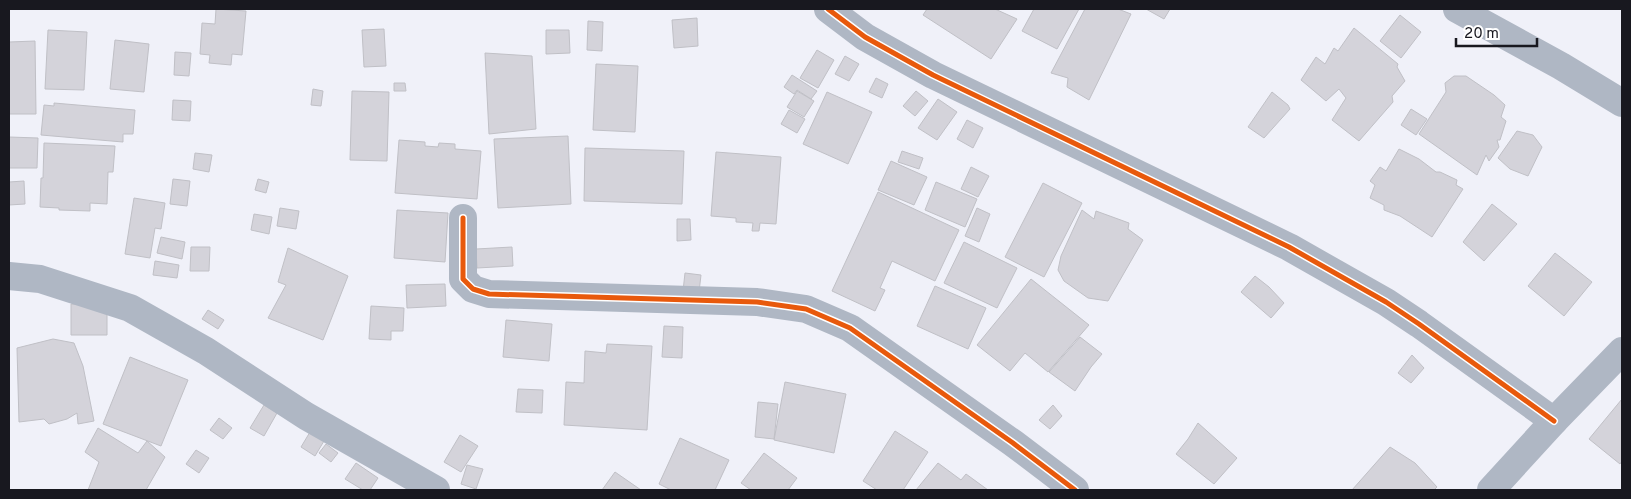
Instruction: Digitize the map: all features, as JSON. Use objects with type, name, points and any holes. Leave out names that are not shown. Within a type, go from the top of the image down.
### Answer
[{"type":"street","points":[[828,9],[865,36],[933,75],[1289,247],[1386,302],[1554,421]]},
{"type":"street","points":[[1456,9],[1561,66],[1622,103]]},
{"type":"street","points":[[463,218],[463,279],[473,289],[489,294],[757,302],[806,309],[850,328],[1013,443],[1075,490]]},
{"type":"street","points":[[9,276],[40,279],[130,308],[206,351],[306,416],[436,490]]},
{"type":"street","points":[[1492,490],[1554,421],[1622,351]]},
{"type":"building","points":[[216,9],[246,11],[242,55],[232,54],[231,65],[209,63],[210,55],[200,54],[202,23],[215,24]]},
{"type":"building","points":[[927,9],[995,9],[1017,19],[991,59],[923,15]]},
{"type":"building","points":[[1034,9],[1079,9],[1057,49],[1022,31]]},
{"type":"building","points":[[1085,9],[1118,9],[1131,14],[1089,100],[1067,87],[1068,78],[1051,73]]},
{"type":"building","points":[[1146,9],[1170,9],[1164,19]]},
{"type":"building","points":[[1400,15],[1421,32],[1401,58],[1380,41]]},
{"type":"building","points":[[697,18],[698,46],[674,48],[672,20]]},
{"type":"building","points":[[588,21],[603,22],[602,51],[587,50]]},
{"type":"building","points":[[1354,28],[1398,64],[1397,67],[1405,81],[1392,96],[1393,102],[1359,141],[1332,120],[1346,98],[1339,89],[1326,101],[1301,80],[1316,57],[1325,64],[1334,48],[1338,51]]},
{"type":"building","points":[[384,29],[386,66],[364,67],[362,30]]},
{"type":"building","points":[[48,30],[87,32],[84,90],[45,89]]},
{"type":"building","points":[[546,30],[569,30],[570,53],[546,54]]},
{"type":"building","points":[[115,40],[149,44],[144,92],[110,89]]},
{"type":"building","points":[[35,41],[36,114],[9,114],[9,42]]},
{"type":"building","points":[[817,50],[834,60],[818,88],[800,78]]},
{"type":"building","points":[[175,52],[191,53],[189,76],[174,75]]},
{"type":"building","points":[[485,53],[532,56],[536,129],[489,134]]},
{"type":"building","points":[[845,56],[859,64],[849,81],[835,74]]},
{"type":"building","points":[[596,64],[638,66],[635,132],[593,130]]},
{"type":"building","points":[[792,75],[817,91],[811,99],[797,90],[794,94],[784,87]]},
{"type":"building","points":[[1454,76],[1466,76],[1505,105],[1501,117],[1506,121],[1500,140],[1497,140],[1499,147],[1489,161],[1486,155],[1477,175],[1419,134],[1446,92],[1445,83]]},
{"type":"building","points":[[876,78],[888,84],[882,98],[869,92]]},
{"type":"building","points":[[394,83],[405,83],[406,91],[394,91]]},
{"type":"building","points":[[313,89],[323,91],[321,106],[311,105]]},
{"type":"building","points":[[352,91],[389,92],[387,161],[350,160]]},
{"type":"building","points":[[797,91],[814,101],[804,117],[787,107]]},
{"type":"building","points":[[916,91],[928,101],[915,116],[903,106]]},
{"type":"building","points":[[827,92],[872,112],[848,164],[803,144]]},
{"type":"building","points":[[1272,92],[1288,105],[1290,109],[1264,138],[1248,127]]},
{"type":"building","points":[[938,99],[957,112],[937,140],[918,128]]},
{"type":"building","points":[[173,100],[191,101],[190,121],[172,120]]},
{"type":"building","points":[[54,103],[135,110],[133,134],[123,134],[123,142],[41,135],[44,105],[54,106]]},
{"type":"building","points":[[1411,109],[1427,119],[1416,135],[1401,125]]},
{"type":"building","points":[[789,110],[805,119],[797,133],[781,124]]},
{"type":"building","points":[[967,120],[983,128],[973,148],[957,139]]},
{"type":"building","points":[[1517,131],[1533,135],[1542,147],[1528,176],[1510,169],[1498,158]]},
{"type":"building","points":[[568,136],[571,204],[498,208],[494,139]]},
{"type":"building","points":[[9,137],[38,138],[37,168],[9,168]]},
{"type":"building","points":[[399,140],[425,142],[425,146],[438,147],[439,143],[455,144],[455,149],[481,151],[477,199],[395,193]]},
{"type":"building","points":[[44,143],[115,146],[113,172],[108,172],[107,204],[90,203],[90,211],[40,207]]},
{"type":"building","points":[[585,148],[684,151],[682,204],[584,201]]},
{"type":"building","points":[[1399,149],[1419,159],[1436,172],[1457,180],[1456,185],[1463,189],[1432,237],[1400,216],[1384,210],[1384,205],[1370,198],[1375,185],[1370,181],[1380,167],[1386,171]]},
{"type":"building","points":[[902,151],[923,158],[919,169],[898,162]]},
{"type":"building","points":[[716,152],[781,157],[776,224],[760,223],[759,231],[752,231],[753,223],[736,222],[736,218],[711,216]]},
{"type":"building","points":[[195,153],[212,155],[209,172],[193,169]]},
{"type":"building","points":[[891,161],[927,177],[914,205],[878,190]]},
{"type":"building","points":[[971,167],[989,176],[978,197],[961,189]]},
{"type":"building","points":[[173,179],[190,181],[187,206],[170,204]]},
{"type":"building","points":[[258,179],[269,182],[266,193],[255,190]]},
{"type":"building","points":[[24,181],[25,204],[9,205],[9,182]]},
{"type":"building","points":[[936,182],[977,199],[965,227],[925,210]]},
{"type":"building","points":[[1043,183],[1082,203],[1044,277],[1005,257]]},
{"type":"building","points":[[878,192],[959,230],[935,281],[892,261],[880,288],[885,290],[875,311],[832,291]]},
{"type":"building","points":[[134,198],[165,203],[161,229],[155,228],[150,258],[125,254]]},
{"type":"building","points":[[1492,204],[1517,224],[1484,261],[1463,242]]},
{"type":"building","points":[[280,208],[299,211],[296,229],[277,226]]},
{"type":"building","points":[[977,208],[990,214],[979,242],[965,236]]},
{"type":"building","points":[[397,210],[448,213],[445,262],[394,258]]},
{"type":"building","points":[[1082,210],[1094,219],[1096,211],[1129,223],[1128,229],[1143,240],[1108,301],[1088,298],[1064,281],[1058,270],[1061,256]]},
{"type":"building","points":[[254,214],[272,217],[269,234],[251,230]]},
{"type":"building","points":[[677,219],[690,219],[691,240],[677,241]]},
{"type":"building","points":[[161,237],[185,242],[182,259],[157,253]]},
{"type":"building","points":[[964,242],[1017,268],[997,308],[944,283]]},
{"type":"building","points":[[191,247],[210,247],[209,271],[190,271]]},
{"type":"building","points":[[512,247],[513,266],[477,268],[476,249]]},
{"type":"building","points":[[288,248],[348,276],[323,340],[268,318],[286,285],[278,282]]},
{"type":"building","points":[[1555,253],[1592,282],[1564,316],[1528,286]]},
{"type":"building","points":[[155,261],[179,265],[177,278],[153,275]]},
{"type":"building","points":[[685,273],[701,275],[699,292],[683,291]]},
{"type":"building","points":[[1255,276],[1284,303],[1271,318],[1241,292]]},
{"type":"building","points":[[1031,279],[1089,325],[1048,372],[1025,353],[1010,371],[977,345]]},
{"type":"building","points":[[445,284],[446,306],[407,308],[406,285]]},
{"type":"building","points":[[935,286],[986,308],[968,349],[917,326]]},
{"type":"building","points":[[71,304],[107,305],[107,335],[71,335]]},
{"type":"building","points":[[371,306],[404,308],[403,331],[391,331],[391,340],[369,339]]},
{"type":"building","points":[[208,310],[224,320],[218,329],[202,319]]},
{"type":"building","points":[[506,320],[552,324],[549,361],[503,357]]},
{"type":"building","points":[[664,326],[683,327],[682,358],[662,357]]},
{"type":"building","points":[[1080,337],[1102,354],[1075,391],[1049,372]]},
{"type":"building","points":[[53,339],[74,343],[83,366],[94,421],[78,424],[77,413],[67,419],[49,424],[44,419],[19,422],[17,348]]},
{"type":"building","points":[[607,344],[652,346],[647,430],[564,425],[566,382],[584,383],[585,351],[606,353]]},
{"type":"building","points":[[1412,355],[1424,368],[1411,383],[1398,373]]},
{"type":"building","points":[[130,357],[188,380],[161,446],[103,424]]},
{"type":"building","points":[[785,382],[846,394],[834,453],[774,440]]},
{"type":"building","points":[[518,389],[543,390],[542,413],[516,412]]},
{"type":"building","points":[[1622,399],[1622,461],[1620,464],[1589,439]]},
{"type":"building","points":[[758,402],[778,404],[774,439],[755,437]]},
{"type":"building","points":[[264,405],[277,413],[264,436],[250,428]]},
{"type":"building","points":[[1053,405],[1062,416],[1050,429],[1039,420]]},
{"type":"building","points":[[219,418],[232,428],[223,439],[210,430]]},
{"type":"building","points":[[1198,423],[1237,458],[1214,484],[1176,454]]},
{"type":"building","points":[[98,428],[138,453],[147,441],[165,457],[146,490],[88,490],[99,462],[85,452]]},
{"type":"building","points":[[895,431],[928,452],[903,490],[877,490],[863,481]]},
{"type":"building","points":[[310,432],[324,441],[315,456],[301,447]]},
{"type":"building","points":[[460,435],[478,446],[461,472],[444,462]]},
{"type":"building","points":[[680,438],[729,460],[715,490],[671,490],[659,484]]},
{"type":"building","points":[[326,444],[338,453],[331,462],[319,453]]},
{"type":"building","points":[[1390,447],[1415,463],[1437,487],[1434,490],[1352,490]]},
{"type":"building","points":[[196,450],[209,458],[199,473],[186,464]]},
{"type":"building","points":[[764,453],[797,478],[788,490],[751,490],[741,483]]},
{"type":"building","points":[[356,463],[378,478],[370,490],[363,490],[345,479]]},
{"type":"building","points":[[938,463],[961,480],[966,474],[988,490],[916,490]]},
{"type":"building","points":[[467,465],[483,469],[476,489],[461,484]]},
{"type":"building","points":[[615,472],[641,490],[602,490]]},
{"type":"cycle path","points":[[828,9],[865,37],[933,75],[1289,247],[1386,302],[1554,421]]},
{"type":"cycle path","points":[[463,218],[463,279],[473,289],[489,294],[757,302],[806,309],[850,328],[1013,443],[1075,490]]}]
